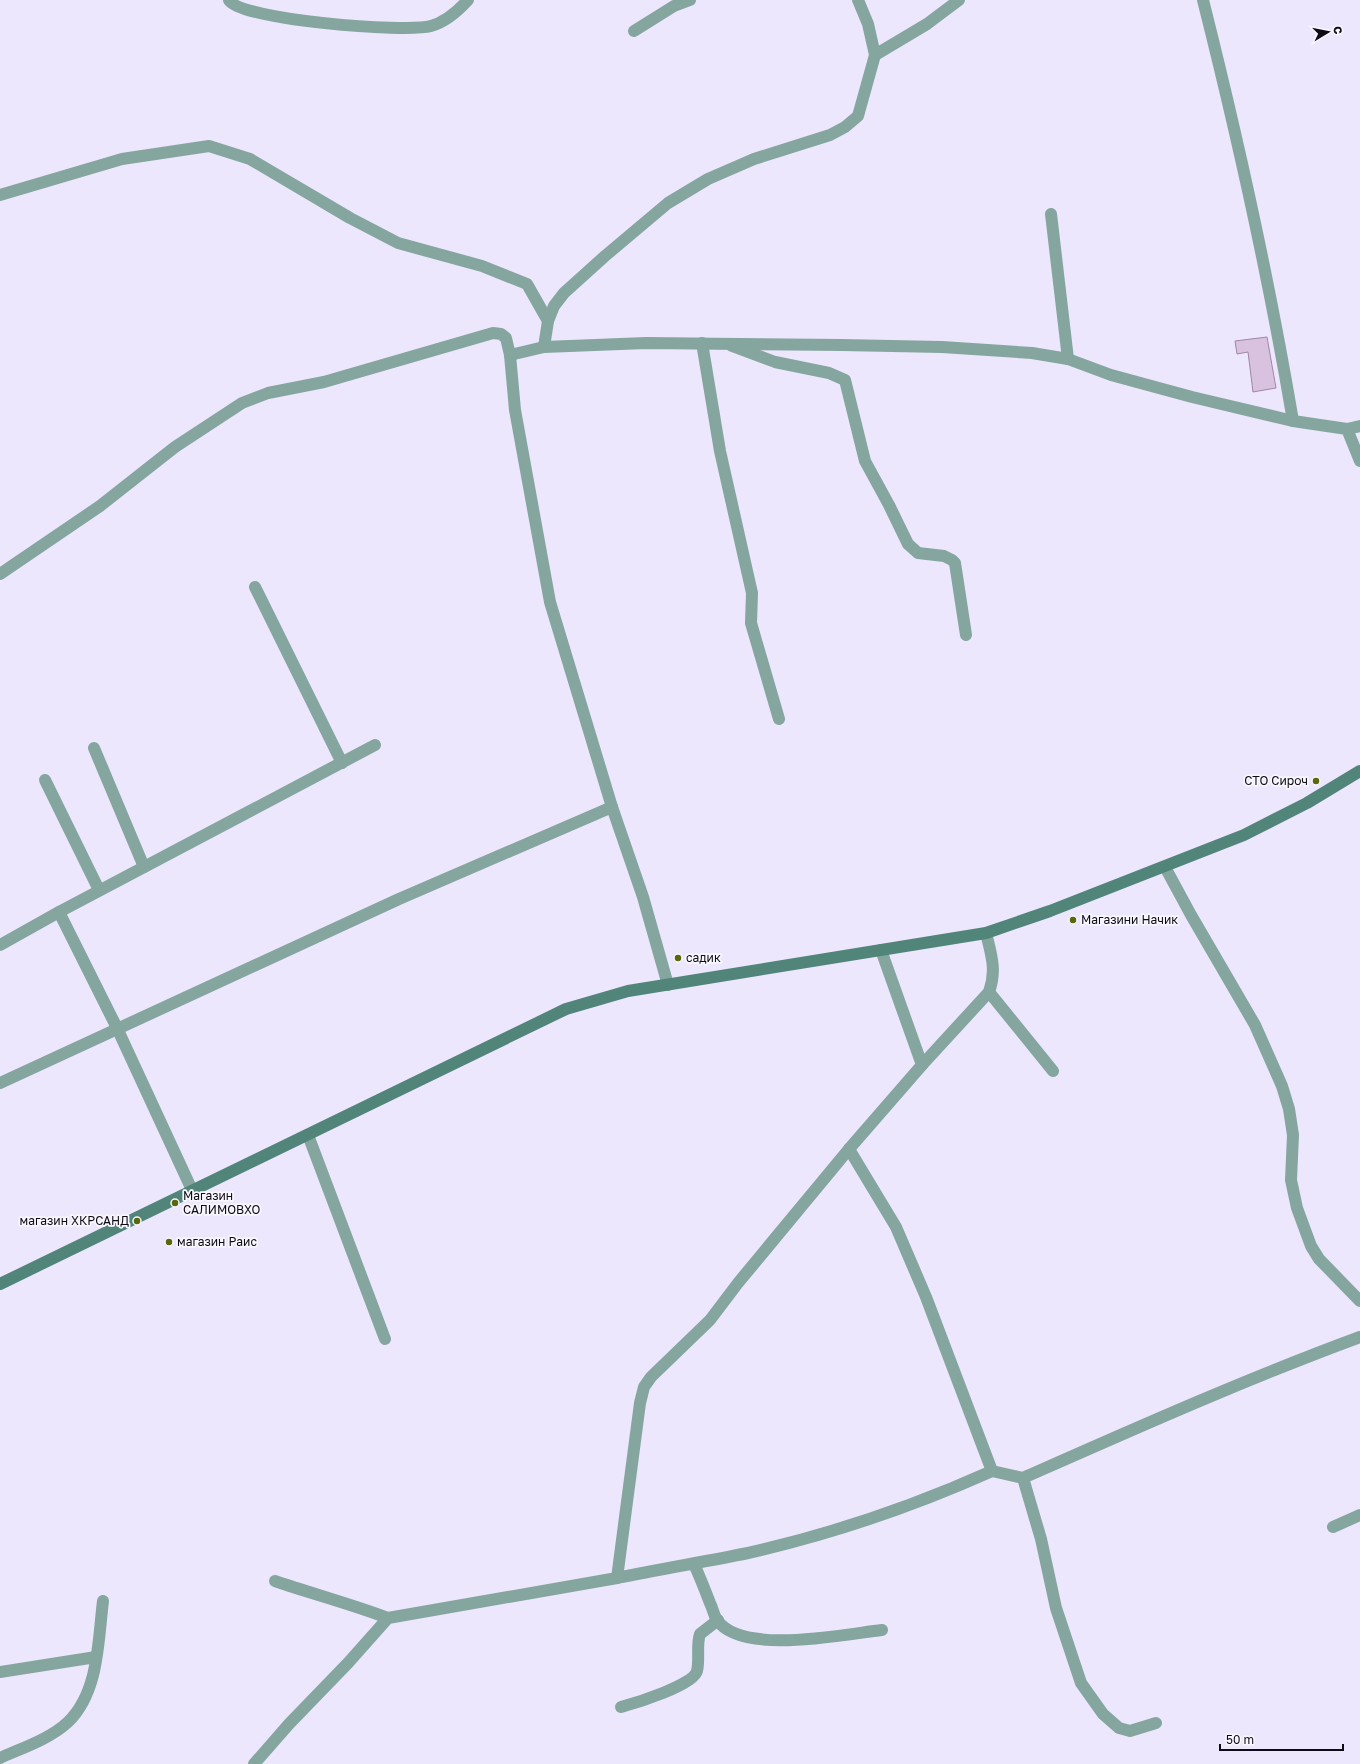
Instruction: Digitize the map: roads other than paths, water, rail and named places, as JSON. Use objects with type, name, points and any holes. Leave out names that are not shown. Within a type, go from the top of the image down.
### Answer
[{"type":"street","points":[[229,0],[231,3],[242,9],[288,19],[360,27],[413,29],[431,26],[448,18],[468,0]]},
{"type":"street","points":[[634,31],[674,6],[690,0]]},
{"type":"street","points":[[544,347],[548,321],[554,306],[564,293],[668,203],[708,179],[754,159],[830,135],[845,127],[858,116],[875,55],[868,24],[858,0]]},
{"type":"street","points":[[875,55],[927,24],[959,0]]},
{"type":"street","points":[[1203,0],[1248,196],[1278,338],[1293,421]]},
{"type":"street","points":[[0,195],[122,159],[209,146],[250,159],[350,218],[398,243],[482,266],[527,284],[548,321]]},
{"type":"street","points":[[1051,214],[1068,358]]},
{"type":"street","points":[[0,574],[100,506],[175,447],[242,403],[268,393],[324,382],[493,333],[501,334],[506,338],[510,355],[515,410],[550,602],[612,807],[643,897],[668,985]]},
{"type":"street","points":[[723,342],[775,362],[829,373],[845,380],[865,461],[908,544],[918,553],[944,556],[955,563],[966,634]]},
{"type":"street","points":[[510,355],[544,347],[723,342],[942,347],[1032,353],[1068,358],[1126,379],[1192,397],[1293,421],[1347,429],[1360,426]]},
{"type":"street","points":[[702,343],[720,451],[752,593],[751,624],[778,719]]},
{"type":"street","points":[[1347,429],[1360,461]]},
{"type":"street","points":[[255,587],[342,763]]},
{"type":"street","points":[[0,945],[144,866],[375,745]]},
{"type":"street","points":[[94,748],[144,866]]},
{"type":"street","points":[[0,1284],[566,1009],[598,998],[628,991],[986,933],[1050,911],[1244,835],[1307,802],[1360,771]]},
{"type":"street","points":[[45,780],[99,890]]},
{"type":"street","points":[[0,1083],[399,899],[612,807]]},
{"type":"street","points":[[1165,867],[1255,1025],[1282,1086],[1289,1109],[1293,1135],[1291,1180],[1297,1208],[1311,1246],[1319,1259],[1360,1301]]},
{"type":"street","points":[[58,912],[117,1028],[192,1190]]},
{"type":"street","points":[[617,1578],[640,1403],[644,1387],[651,1378],[710,1320],[738,1283],[849,1148],[989,992],[994,971],[986,933]]},
{"type":"street","points":[[881,950],[922,1065]]},
{"type":"street","points":[[989,992],[1053,1071]]},
{"type":"street","points":[[308,1135],[385,1339]]},
{"type":"street","points":[[849,1148],[896,1227],[926,1297],[992,1471]]},
{"type":"street","points":[[275,1581],[308,1593],[355,1605],[388,1618],[617,1578],[670,1566],[694,1564],[750,1552],[835,1529],[915,1504],[992,1471],[1023,1478],[1111,1438],[1288,1364],[1360,1337]]},
{"type":"street","points":[[1023,1478],[1041,1539],[1056,1608],[1081,1683],[1103,1714],[1119,1728],[1130,1730],[1156,1723]]},
{"type":"street","points":[[1333,1527],[1360,1515]]},
{"type":"street","points":[[694,1564],[718,1620],[726,1628],[739,1634],[760,1640],[782,1642],[882,1630]]},
{"type":"street","points":[[0,1758],[48,1735],[67,1722],[80,1707],[89,1691],[96,1657],[104,1601]]},
{"type":"street","points":[[254,1764],[388,1618]]},
{"type":"street","points":[[621,1708],[651,1698],[691,1680],[697,1671],[700,1634],[718,1620]]},
{"type":"street","points":[[0,1672],[96,1657]]},
{"type":"place","name":"СТО Сироч","points":[[1316,781]]},
{"type":"place","name":"Магазини Начик","points":[[1073,920]]},
{"type":"place","name":"садик","points":[[678,958]]},
{"type":"place","name":"Магазин САЛИМОВХО","points":[[175,1203]]},
{"type":"place","name":"магазин ХКРСАНД","points":[[137,1221]]},
{"type":"place","name":"магазин Раис","points":[[169,1242]]}]
